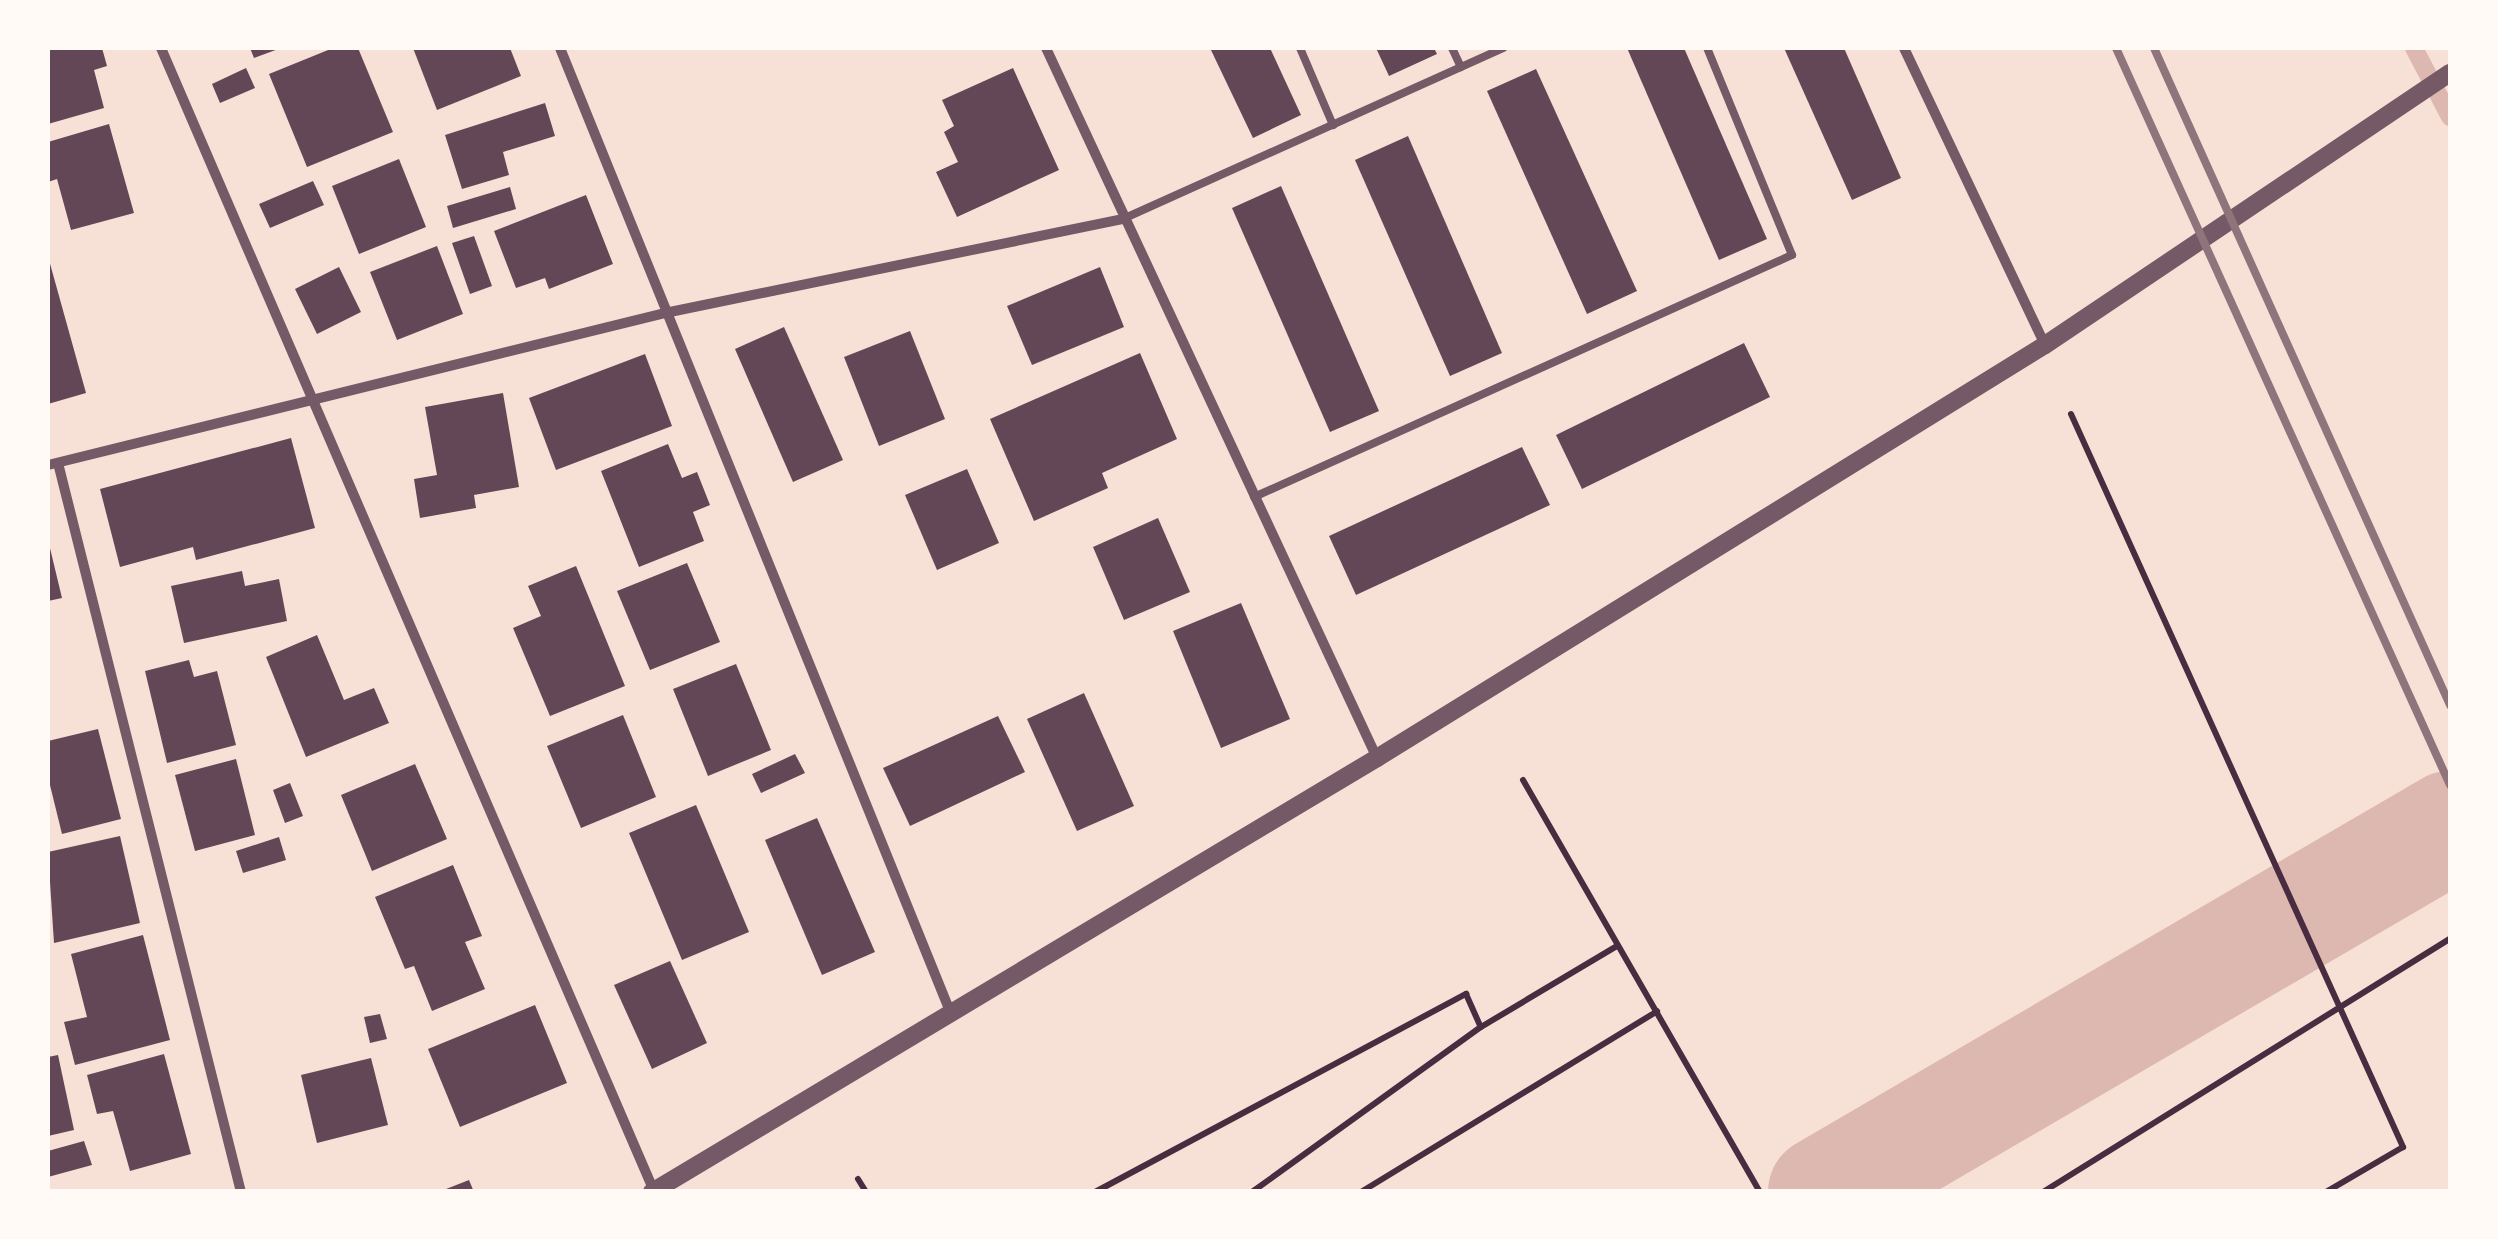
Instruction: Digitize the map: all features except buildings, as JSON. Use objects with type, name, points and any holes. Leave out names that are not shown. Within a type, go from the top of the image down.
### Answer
[{"type":"street","points":[[160,48],[306,397],[653,1191],[1377,758],[2045,345],[2450,73]]},
{"type":"street","points":[[560,48],[950,1014]]},
{"type":"street","points":[[1046,48],[1377,758]]},
{"type":"street","points":[[1904,48],[2045,345]]},
{"type":"street","points":[[241,1192],[52,464],[306,397],[665,313],[1123,219]]},
{"type":"lane","points":[[1300,48],[1334,125]]},
{"type":"lane","points":[[1452,48],[1461,67]]},
{"type":"lane","points":[[1123,219],[1504,48]]},
{"type":"lane","points":[[1254,497],[1792,255],[1706,48]]},
{"type":"path","points":[[2071,414],[2403,1147],[2326,1192]]},
{"type":"path","points":[[1523,780],[1760,1192]]},
{"type":"path","points":[[2043,1192],[2450,939]]},
{"type":"path","points":[[1252,1192],[1482,1026],[1617,946]]},
{"type":"path","points":[[1095,1192],[1466,994],[1482,1026]]},
{"type":"path","points":[[1361,1192],[1657,1011]]},
{"type":"path","points":[[858,1179],[866,1192]]},
{"type":"waterway","points":[[2414,48],[2450,117]]},
{"type":"waterway","points":[[1824,1192],[2450,827]]},
{"type":"railway","points":[[2116,48],[2450,785]]},
{"type":"railway","points":[[2154,48],[2450,705]]}]
